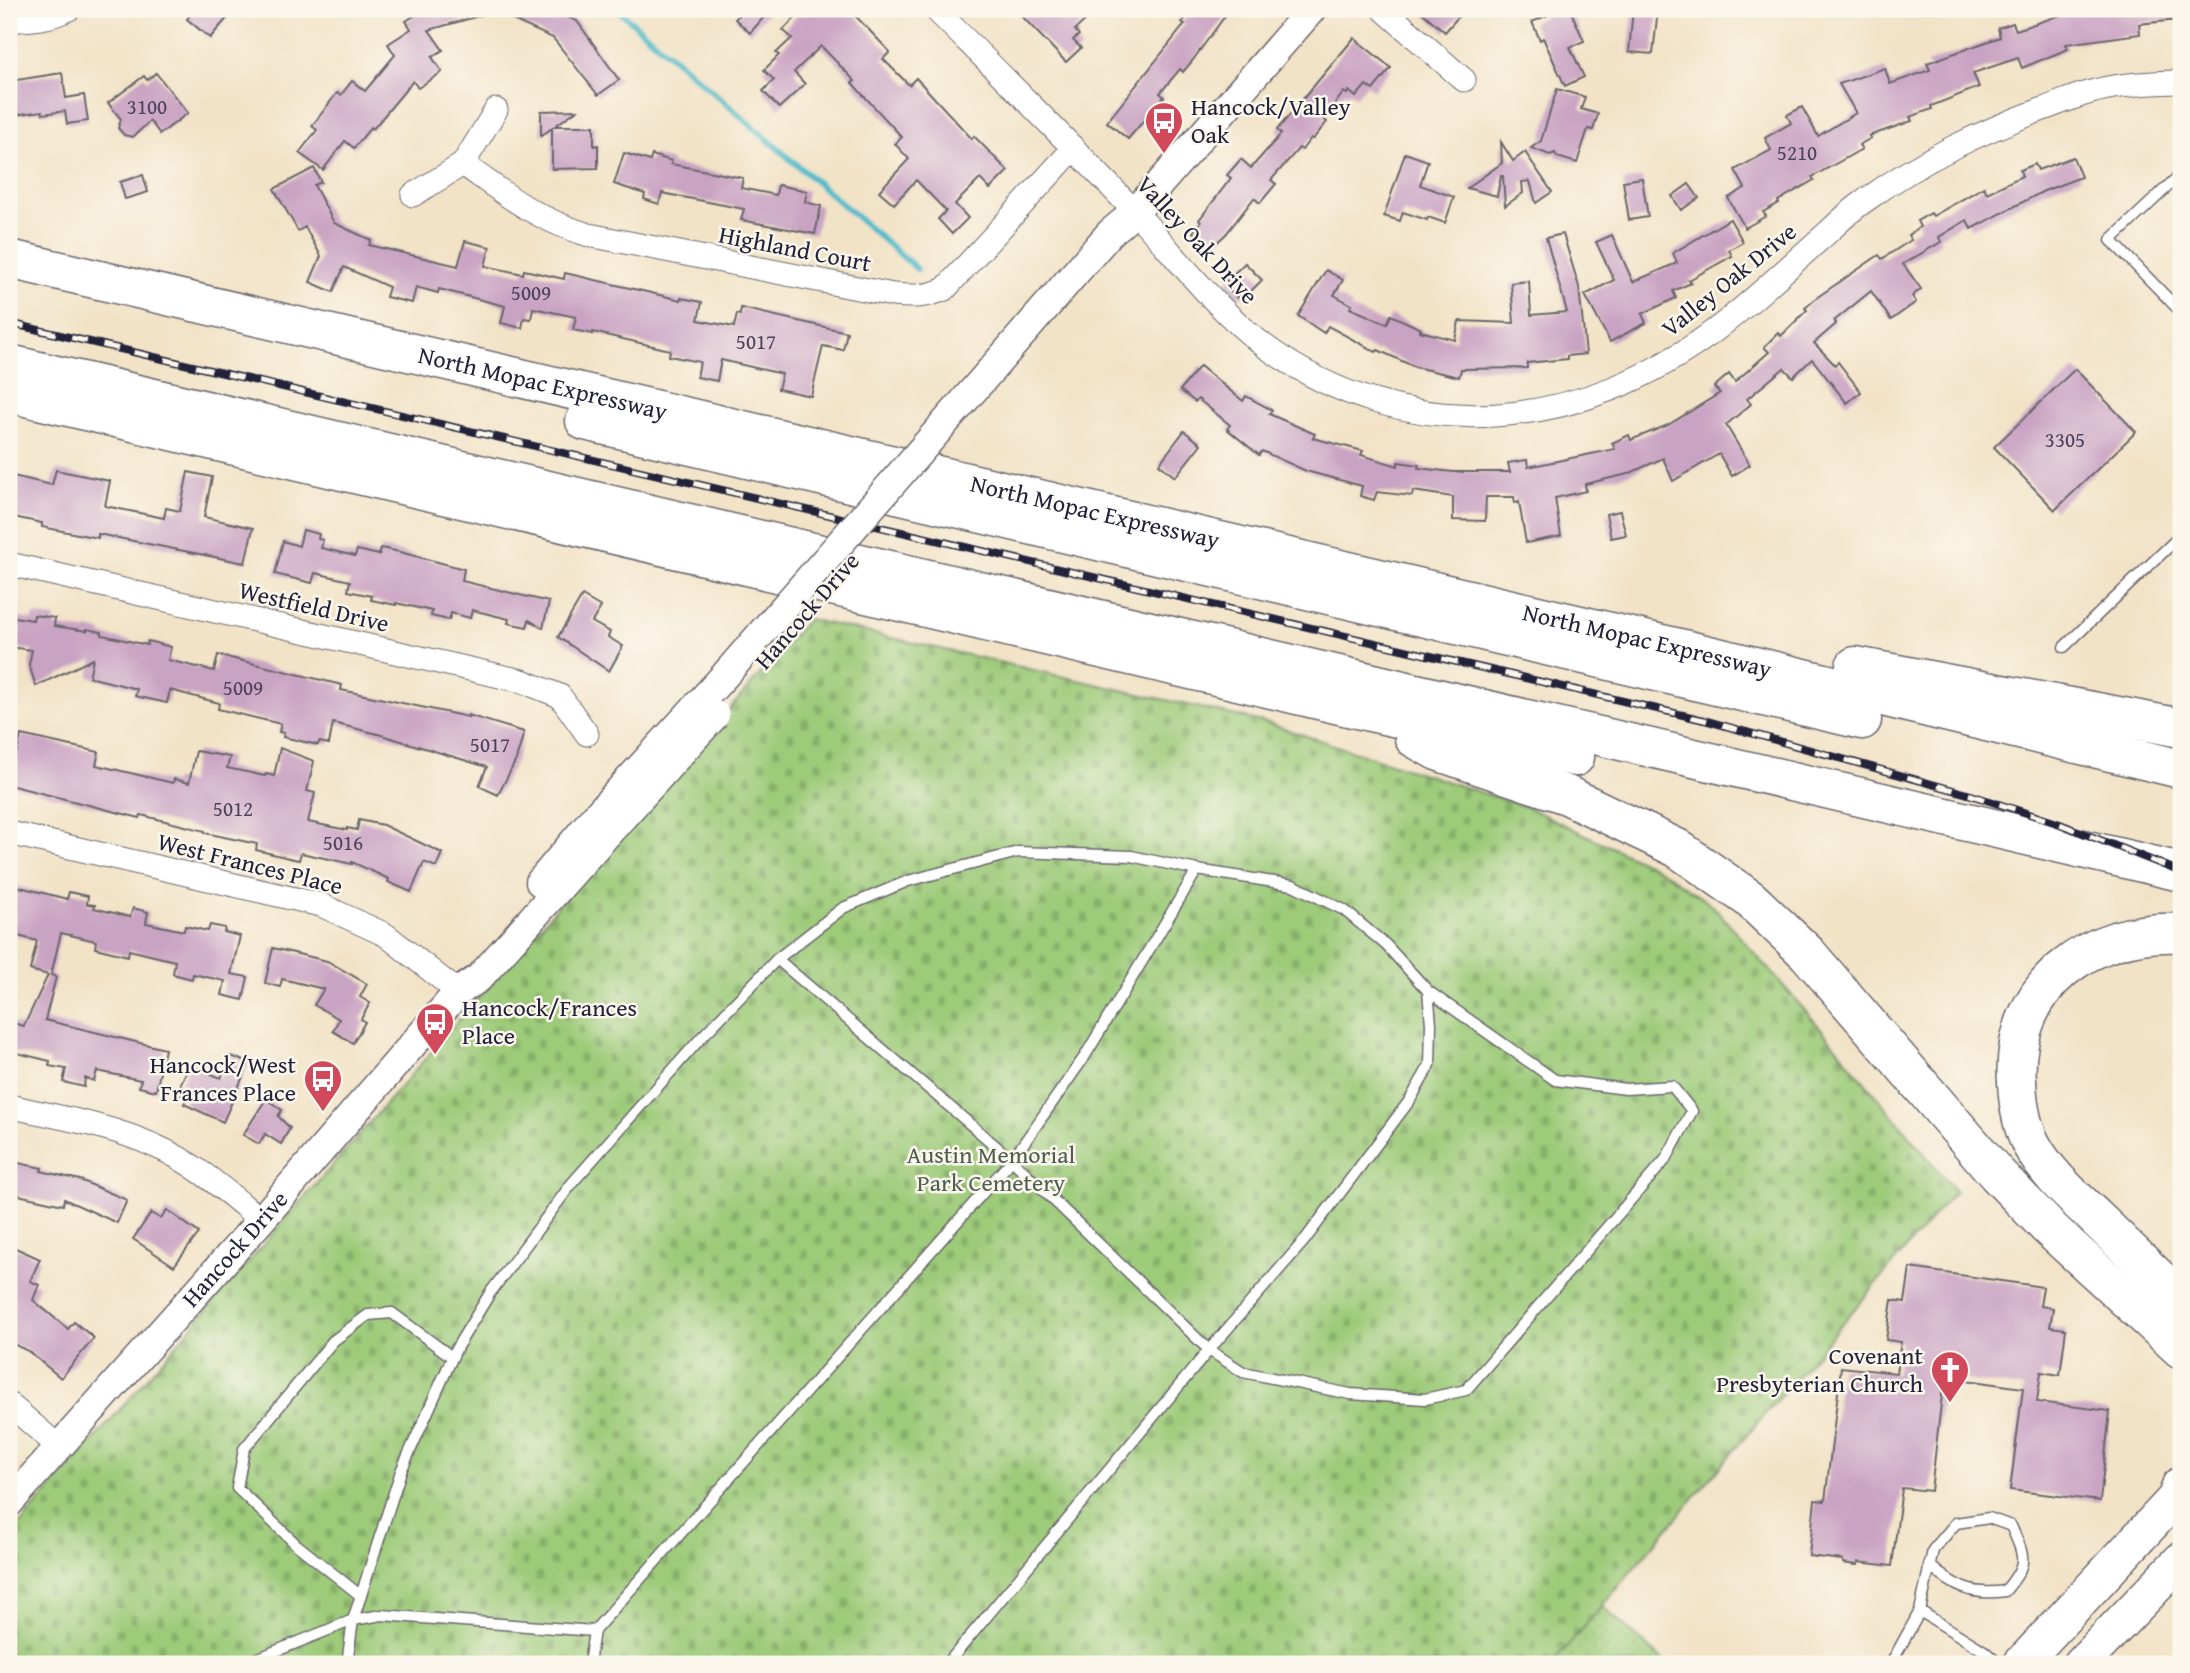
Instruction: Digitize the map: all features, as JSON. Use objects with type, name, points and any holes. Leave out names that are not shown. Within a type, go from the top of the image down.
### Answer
[{"type":"highway","name":"North Mopac Expressway","points":[[9,260],[1692,651],[2181,769]]},
{"type":"highway","points":[[9,286],[2181,795]]},
{"type":"highway","points":[[9,364],[1672,765],[2181,896]]},
{"type":"highway","points":[[9,393],[1370,712],[1672,765],[2181,872]]},
{"type":"highway","points":[[1692,651],[1836,662],[2181,728]]},
{"type":"highway","points":[[1370,712],[1437,751],[1567,795],[1676,848],[1750,899],[1807,953],[1997,1174],[2048,1227],[2179,1350]]},
{"type":"highway","points":[[2181,933],[2144,933],[2110,941],[2074,959],[2050,981],[2031,1009],[2019,1040],[2016,1067],[2019,1109],[2030,1143],[2050,1174],[2181,1300]]},
{"type":"main road","points":[[2021,1664],[2180,1491]]},
{"type":"main road","points":[[2081,1664],[2181,1560]]},
{"type":"street","name":"Valley Oak Drive","points":[[935,9],[1074,148],[1222,307],[1263,345],[1293,365],[1373,401],[1414,412],[1466,416],[1525,414],[1577,401],[1614,388],[1673,360],[1721,326],[1863,202],[1955,144],[2096,90],[2140,83],[2177,82]]},
{"type":"street","name":"Hancock Drive","points":[[9,1503],[261,1220],[458,992],[479,978],[600,826],[779,643],[1032,338],[1121,243],[1135,212],[1312,9]]},
{"type":"street","points":[[1383,9],[1464,80]]},
{"type":"street","points":[[9,20],[64,11]]},
{"type":"street","points":[[413,195],[463,164],[496,110]]},
{"type":"street","name":"Highland Court","points":[[463,164],[525,209],[559,226],[589,235],[914,297],[928,296],[945,289],[1074,148]]},
{"type":"street","name":"Westfield Drive","points":[[9,564],[522,681],[560,696],[587,734]]},
{"type":"street","name":"West Frances Place","points":[[9,833],[321,905],[386,935],[458,992]]},
{"type":"street","points":[[9,1106],[117,1132],[155,1146],[187,1163],[261,1220]]},
{"type":"street","points":[[9,1404],[59,1447]]},
{"type":"lane","points":[[2181,174],[2111,240],[2181,313]]},
{"type":"lane","points":[[2064,647],[2181,535]]},
{"type":"lane","points":[[347,1664],[353,1620],[401,1471],[452,1357],[489,1293],[573,1182],[776,958],[843,908],[908,881],[1018,852],[1131,856],[1197,870],[1293,885],[1344,910],[1386,945],[1428,991],[1555,1080],[1626,1089],[1672,1086],[1692,1111],[1666,1159],[1466,1390],[1425,1399],[1350,1394],[1243,1372],[1209,1350],[1012,1160],[776,958]]},
{"type":"lane","points":[[589,1664],[594,1631],[1012,1160],[1085,1056],[1197,870]]},
{"type":"lane","points":[[947,1664],[1209,1350],[1304,1241],[1410,1100],[1430,1065],[1431,1024],[1428,991]]},
{"type":"lane","points":[[361,1596],[297,1545],[237,1488],[244,1449],[333,1341],[368,1315],[392,1313],[452,1357]]},
{"type":"lane","points":[[1893,1660],[1920,1611],[1933,1550],[1956,1524],[1989,1518],[2011,1526],[2023,1552],[2021,1572],[2005,1591],[1984,1594],[1959,1587],[1930,1565]]},
{"type":"lane","points":[[1920,1611],[1984,1651],[1999,1664]]},
{"type":"lane","points":[[244,1664],[353,1620],[382,1615],[594,1631]]},
{"type":"green space","name":"Austin Memorial Park Cemetery","points":[[808,619],[1263,722],[1529,808],[1660,870],[1712,905],[1823,1031],[1955,1191],[1552,1664],[9,1664],[9,1537]]},
{"type":"green space","points":[[1602,1606],[1667,1664],[1552,1664]]},
{"type":"building","points":[[195,9],[235,9],[210,38],[187,19]]},
{"type":"building","points":[[425,9],[488,9],[489,13],[429,30],[443,50],[432,57],[442,72],[418,88],[413,81],[354,148],[345,141],[323,170],[299,153],[317,130],[312,126],[337,93],[341,95],[352,81],[365,91],[395,55],[388,44],[411,29],[406,21]]},
{"type":"building","points":[[488,9],[549,9],[577,21],[619,80],[598,95],[553,38]]},
{"type":"building","points":[[745,9],[771,9],[750,33],[735,19]]},
{"type":"building","points":[[804,9],[849,9],[890,52],[883,59],[909,85],[916,78],[972,139],[974,136],[1008,171],[990,189],[980,179],[955,204],[968,218],[952,234],[938,219],[946,211],[916,180],[894,204],[879,191],[909,159],[895,144],[902,137],[852,83],[855,81],[821,46],[794,72],[805,84],[779,108],[763,91],[774,80],[764,70],[779,55],[776,53],[792,38],[783,30]]},
{"type":"building","points":[[1015,9],[1097,9],[1075,30],[1079,35],[1073,40],[1081,48],[1066,62]]},
{"type":"building","points":[[1193,9],[1230,9],[1183,72],[1180,69],[1160,93],[1164,97],[1128,139],[1107,122],[1185,24],[1182,22]]},
{"type":"building","points":[[1418,9],[1465,9],[1445,32]]},
{"type":"building","points":[[1561,9],[1570,9],[1584,41],[1570,47],[1584,77],[1565,86],[1543,38],[1540,40],[1532,22]]},
{"type":"building","points":[[1633,9],[1658,9],[1653,54],[1629,52]]},
{"type":"building","points":[[2079,9],[2177,9],[2177,20],[2139,24],[2140,34],[2066,44],[2068,49],[2022,68],[2018,58],[1973,73],[1979,87],[1931,106],[1932,109],[1910,117],[1912,121],[1869,136],[1871,138],[1859,145],[1862,149],[1812,177],[1814,180],[1778,201],[1779,203],[1763,212],[1766,216],[1745,228],[1728,198],[1745,188],[1735,170],[1771,150],[1765,138],[1791,123],[1787,115],[1802,107],[1818,136],[1856,113],[1839,84],[1885,68],[1890,84],[1930,70],[1927,63],[2000,37],[1998,28],[2013,23],[2016,30]]},
{"type":"building","points":[[1354,38],[1391,68],[1373,90],[1366,85],[1356,97],[1349,91],[1347,94],[1344,92],[1323,119],[1327,122],[1313,139],[1311,138],[1302,150],[1299,148],[1271,180],[1276,184],[1260,203],[1254,198],[1226,234],[1212,247],[1193,232],[1231,178],[1227,175],[1241,159],[1251,168],[1281,134],[1277,130]]},
{"type":"building","points":[[62,73],[66,98],[84,95],[88,121],[67,124],[65,111],[15,115],[10,81]]},
{"type":"building","points":[[156,73],[188,113],[160,134],[150,121],[133,137],[124,135],[118,128],[121,119],[108,103],[144,76],[147,80]]},
{"type":"building","points":[[1557,89],[1585,97],[1581,109],[1598,114],[1593,130],[1588,129],[1577,163],[1557,157],[1555,153],[1550,155],[1531,148],[1541,141]]},
{"type":"building","points":[[577,110],[555,126],[594,126],[594,146],[598,145],[598,168],[552,169],[552,128],[541,136],[541,111]]},
{"type":"building","points":[[1501,142],[1513,161],[1525,152],[1552,192],[1536,203],[1530,181],[1522,182],[1523,193],[1505,206],[1503,176],[1497,196],[1467,188],[1502,163]]},
{"type":"building","points":[[624,153],[650,161],[652,155],[672,161],[671,164],[743,178],[741,188],[776,195],[778,185],[807,191],[805,202],[821,206],[815,234],[741,220],[744,209],[662,193],[659,204],[644,199],[645,194],[614,184]]},
{"type":"building","points":[[1405,153],[1428,161],[1420,185],[1454,197],[1445,223],[1403,212],[1400,221],[1384,216]]},
{"type":"building","points":[[2073,157],[2081,177],[2044,191],[1971,229],[1967,220],[1939,237],[1941,242],[1903,264],[1921,289],[1912,296],[1916,302],[1891,320],[1871,291],[1834,321],[1836,324],[1814,343],[1835,365],[1838,362],[1861,392],[1847,403],[1812,359],[1793,377],[1784,368],[1747,399],[1751,404],[1726,425],[1750,465],[1732,476],[1719,454],[1673,481],[1663,458],[1628,474],[1585,484],[1586,491],[1555,498],[1561,536],[1526,543],[1519,502],[1515,503],[1514,497],[1486,497],[1485,521],[1453,520],[1453,497],[1413,491],[1412,496],[1377,492],[1374,500],[1360,496],[1362,486],[1306,471],[1262,451],[1259,455],[1227,429],[1230,425],[1198,399],[1195,402],[1180,390],[1200,366],[1243,401],[1246,396],[1272,410],[1269,414],[1315,434],[1313,438],[1363,451],[1361,455],[1398,466],[1398,462],[1419,465],[1418,468],[1453,472],[1510,472],[1508,463],[1527,460],[1528,467],[1615,449],[1612,443],[1629,435],[1631,440],[1668,425],[1720,393],[1714,387],[1729,374],[1735,382],[1769,352],[1764,347],[1778,333],[1781,336],[1819,296],[1879,255],[1882,259],[1911,240],[1908,235],[1920,227],[1917,221],[1931,213],[1933,216],[1984,187],[1987,193],[2022,176],[2020,170],[2035,164],[2038,170]]},
{"type":"building","points":[[314,168],[321,182],[314,185],[334,223],[371,240],[369,245],[458,266],[465,241],[490,247],[485,266],[523,274],[524,270],[564,279],[565,273],[681,300],[702,302],[698,320],[734,327],[741,308],[847,332],[843,350],[823,346],[811,396],[778,389],[782,374],[721,360],[717,381],[697,377],[700,362],[669,356],[670,350],[573,330],[576,317],[533,308],[531,319],[524,318],[522,328],[501,323],[505,306],[439,289],[438,293],[416,287],[412,303],[386,297],[389,287],[344,267],[333,292],[310,282],[321,256],[305,227],[298,231],[274,189]]},
{"type":"building","points":[[143,175],[148,192],[125,199],[120,182]]},
{"type":"building","points":[[1642,178],[1648,217],[1629,220],[1623,181]]},
{"type":"building","points":[[1689,184],[1699,198],[1681,210],[1672,196]]},
{"type":"building","points":[[1730,219],[1743,242],[1729,250],[1732,256],[1689,280],[1691,283],[1673,291],[1676,298],[1642,314],[1646,323],[1610,342],[1585,295],[1614,280],[1596,242],[1612,235],[1633,282],[1677,263],[1673,253]]},
{"type":"building","points":[[1563,234],[1579,287],[1586,354],[1527,363],[1527,368],[1461,369],[1459,377],[1415,367],[1378,350],[1376,352],[1328,326],[1324,333],[1298,316],[1326,270],[1343,280],[1334,295],[1352,305],[1350,308],[1387,324],[1391,315],[1421,329],[1420,331],[1455,340],[1459,321],[1514,323],[1511,283],[1529,281],[1531,315],[1567,312],[1546,238]]},
{"type":"building","points":[[1245,263],[1262,280],[1244,298],[1241,295],[1237,298],[1225,286],[1228,283],[1226,281]]},
{"type":"building","points":[[2075,369],[2136,432],[2055,510],[1994,447]]},
{"type":"building","points":[[1184,431],[1201,444],[1175,477],[1159,464]]},
{"type":"building","points":[[56,470],[110,481],[105,506],[164,518],[166,508],[180,511],[188,472],[212,477],[204,517],[253,528],[245,563],[98,534],[98,538],[42,527],[42,523],[9,516],[9,475],[52,485]]},
{"type":"building","points":[[1620,511],[1626,535],[1611,538],[1606,514]]},
{"type":"building","points":[[303,530],[319,534],[318,539],[323,540],[321,548],[355,556],[357,550],[379,555],[381,548],[400,552],[464,569],[462,581],[549,602],[543,628],[529,620],[527,627],[508,623],[509,619],[472,610],[470,618],[451,613],[449,620],[431,616],[432,611],[371,600],[372,596],[348,591],[350,581],[315,573],[312,583],[275,574],[283,541],[299,546]]},
{"type":"building","points":[[582,596],[601,607],[592,622],[610,632],[608,637],[623,646],[609,671],[558,637]]},
{"type":"building","points":[[34,615],[55,618],[54,626],[87,629],[147,645],[148,641],[171,647],[168,660],[214,671],[218,655],[342,685],[341,690],[468,715],[524,732],[516,760],[498,795],[479,786],[487,767],[333,723],[329,744],[319,742],[318,745],[283,737],[284,733],[279,732],[281,724],[218,709],[219,703],[170,690],[167,703],[135,696],[137,689],[89,677],[93,659],[36,686],[29,665],[32,650],[9,647],[14,617],[33,620]]},
{"type":"building","points":[[21,735],[99,752],[96,765],[173,783],[174,779],[189,783],[196,751],[230,757],[227,768],[274,776],[280,748],[314,761],[307,791],[315,793],[308,822],[347,830],[357,830],[359,820],[383,825],[442,853],[436,867],[424,862],[411,892],[352,862],[301,853],[299,860],[289,858],[256,850],[257,844],[9,785],[9,750],[17,752]]},
{"type":"building","points":[[16,886],[67,899],[69,892],[88,896],[87,904],[95,905],[94,908],[130,917],[133,908],[148,912],[146,923],[184,931],[185,926],[208,931],[210,925],[225,928],[224,932],[240,936],[231,974],[248,977],[243,1000],[222,995],[225,981],[193,974],[192,979],[173,974],[175,961],[129,950],[128,956],[95,948],[96,941],[61,933],[51,975],[56,977],[45,1020],[165,1049],[156,1091],[139,1087],[141,1080],[97,1071],[94,1081],[85,1078],[84,1087],[63,1082],[66,1069],[49,1066],[50,1061],[9,1051],[9,1022],[24,1026],[48,975],[30,970],[37,941],[11,934],[15,917],[9,915],[9,889],[15,891]]},
{"type":"building","points":[[273,948],[327,961],[367,984],[360,997],[370,1003],[361,1019],[365,1022],[353,1043],[333,1031],[339,1019],[314,1005],[324,989],[282,979],[280,987],[265,983]]},
{"type":"building","points":[[231,1056],[249,1063],[223,1122],[184,1104],[187,1097],[176,1095],[189,1065],[221,1078]]},
{"type":"building","points":[[266,1099],[282,1110],[278,1116],[290,1128],[281,1144],[265,1134],[259,1144],[243,1135]]},
{"type":"building","points":[[9,1161],[80,1180],[127,1200],[117,1223],[64,1199],[63,1205],[9,1193]]},
{"type":"building","points":[[167,1210],[199,1233],[174,1266],[133,1239],[151,1213],[161,1219]]},
{"type":"building","points":[[9,1245],[40,1259],[30,1281],[39,1285],[33,1300],[68,1329],[74,1322],[94,1338],[61,1378],[28,1351],[9,1342]]},
{"type":"building","points":[[1910,1268],[2043,1287],[2040,1306],[2053,1308],[2050,1327],[2066,1329],[2060,1375],[2041,1372],[2037,1402],[2110,1411],[2100,1501],[2010,1490],[2023,1388],[1944,1377],[1931,1491],[1902,1488],[1892,1566],[1858,1562],[1858,1565],[1843,1563],[1843,1560],[1809,1556],[1815,1500],[1825,1501],[1841,1367],[1896,1373],[1901,1342],[1886,1340],[1892,1300],[1905,1302]]},
{"type":"waterway","points":[[617,9],[917,269]]},
{"type":"railway","points":[[9,323],[1704,720],[1971,795],[2060,824],[2181,872]]},
{"type":"place","name":"Hancock/Valley Oak","points":[[1164,155]]},
{"type":"place","name":"Hancock/Frances Place","points":[[435,1056]]},
{"type":"place","name":"Hancock/West Frances Place","points":[[323,1113]]},
{"type":"place","name":"Covenant Presbyterian Church","points":[[1950,1404]]}]
